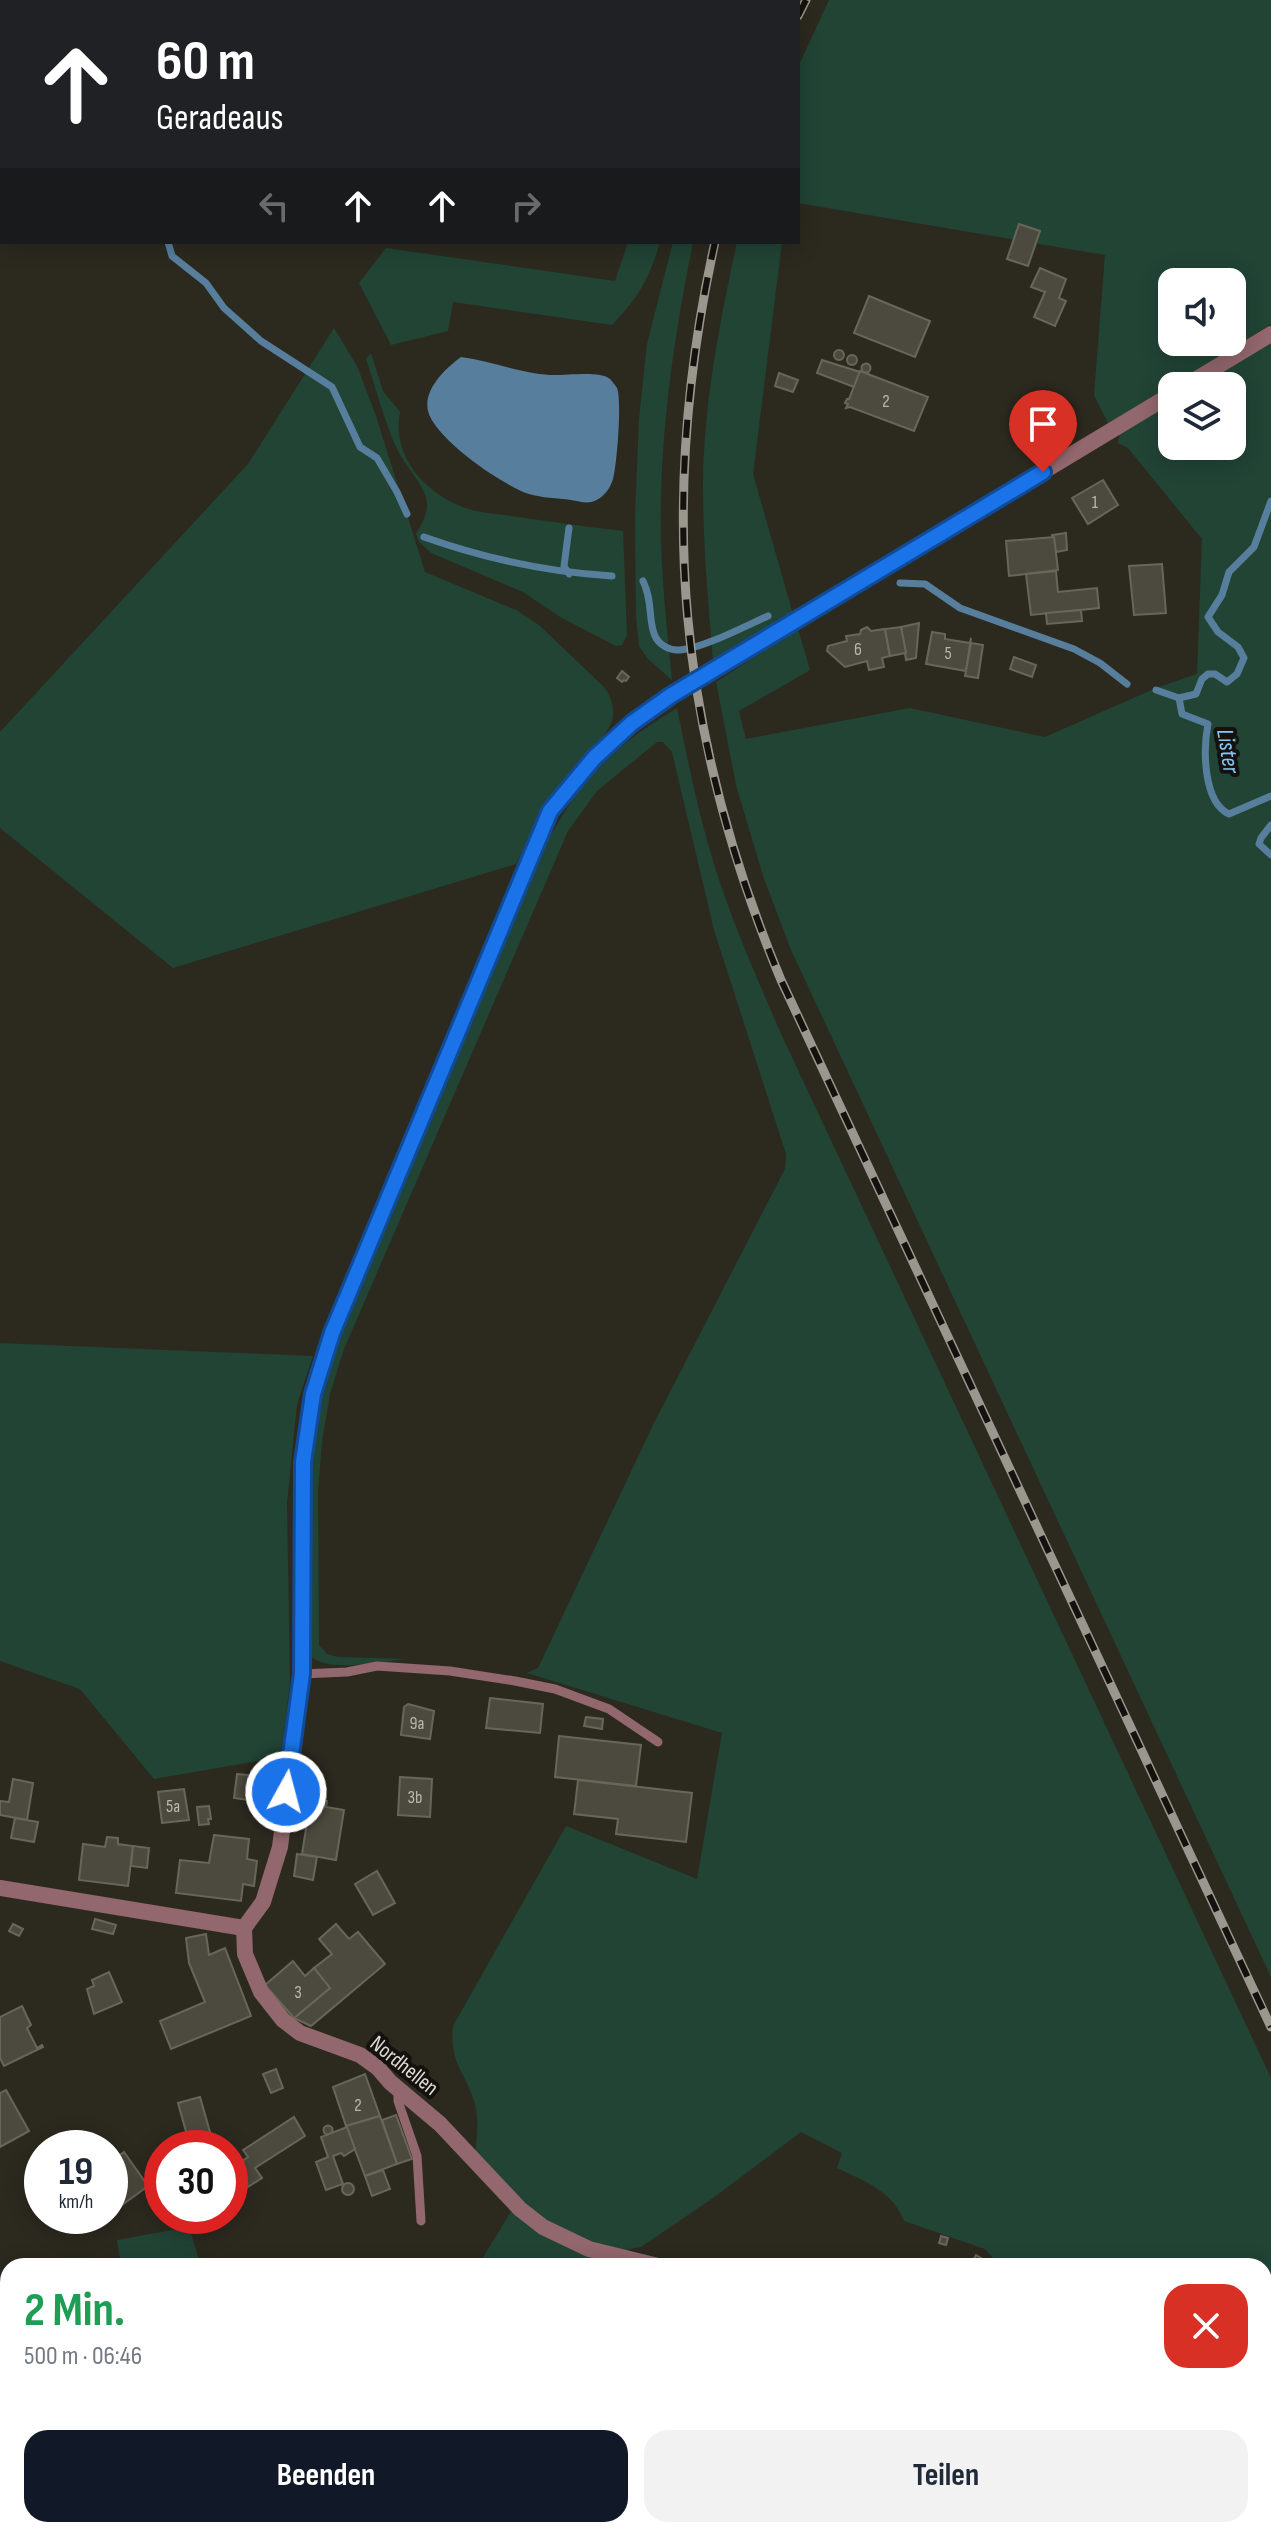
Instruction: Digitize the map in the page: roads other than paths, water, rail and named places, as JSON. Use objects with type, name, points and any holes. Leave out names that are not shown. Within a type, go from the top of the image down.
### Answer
[{"type":"street","points":[[1208,372],[1271,334]]},
{"type":"street","points":[[0,1888],[244,1928],[263,1902],[280,1847],[302,1674],[303,1462],[313,1394],[332,1333],[550,811],[594,758],[632,723],[670,696],[1158,402]]},
{"type":"street","name":"Nordhellen","points":[[244,1928],[245,1954],[261,1992],[283,2020],[300,2033],[360,2055],[378,2068],[398,2090],[440,2124],[520,2209],[543,2227],[589,2249],[626,2258]]},
{"type":"lane","points":[[302,1674],[347,1672],[377,1666],[450,1671],[515,1681],[555,1689],[609,1709],[658,1742]]},
{"type":"lane","points":[[398,2090],[398,2101],[417,2156],[421,2221]]},
{"type":"water","points":[[461,357],[539,374],[590,374],[610,379],[617,388],[618,433],[613,479],[604,494],[593,502],[586,502],[529,494],[487,471],[443,435],[433,422],[427,403],[437,380]]},
{"type":"waterway","points":[[169,244],[172,256],[206,283],[224,308],[261,341],[332,387],[360,447],[377,458],[407,514]]},
{"type":"waterway","name":"Lister","points":[[1271,501],[1254,547],[1229,572],[1222,595],[1208,617],[1218,632],[1238,647],[1244,658],[1237,674],[1227,682],[1215,674],[1208,674],[1202,679],[1196,694],[1179,698],[1182,714],[1208,724],[1207,774],[1220,808],[1229,814],[1271,796]]},
{"type":"waterway","points":[[569,528],[564,566],[569,574]]},
{"type":"waterway","points":[[424,537],[516,563],[612,576]]},
{"type":"waterway","points":[[643,581],[655,636],[662,645],[672,650],[701,645],[768,616]]},
{"type":"waterway","points":[[900,583],[925,584],[960,608],[1074,649],[1100,663],[1127,684]]},
{"type":"waterway","points":[[1156,690],[1179,698]]},
{"type":"waterway","name":"Lister","points":[[1271,825],[1259,844],[1271,855]]},
{"type":"railway","points":[[800,12],[806,0]]},
{"type":"railway","points":[[715,244],[697,339],[686,433],[683,526],[688,617],[700,707],[719,797],[746,888],[781,980],[1271,2027]]}]
